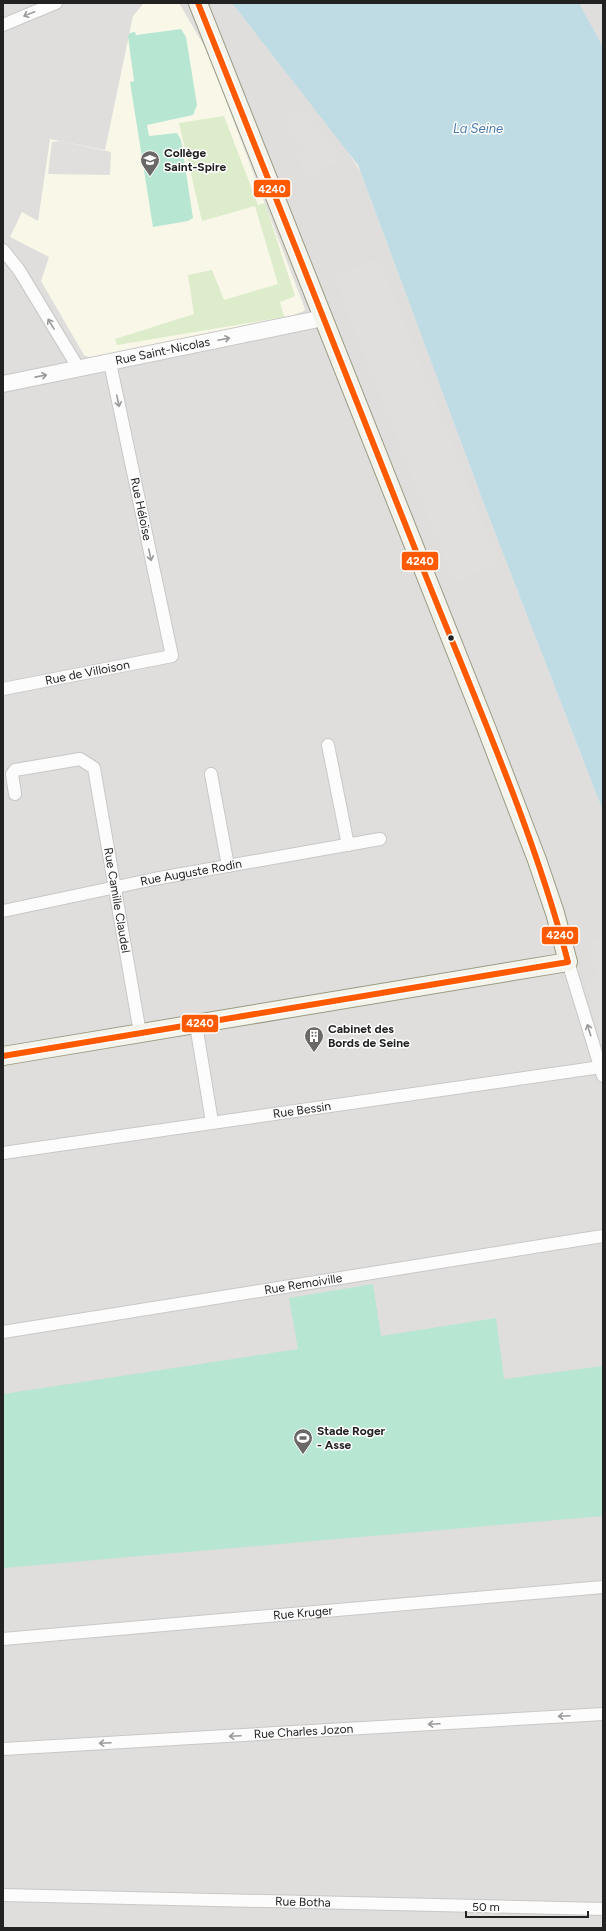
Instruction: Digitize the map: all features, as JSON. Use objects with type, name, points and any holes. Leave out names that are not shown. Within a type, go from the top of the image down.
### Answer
[{"type":"main road","points":[[3,1056],[568,962],[555,914],[537,860],[391,486],[198,3]]},
{"type":"street","points":[[3,25],[56,3]]},
{"type":"street","points":[[3,250],[19,270],[79,369]]},
{"type":"street","name":"Rue Saint-Nicolas","points":[[3,384],[323,318]]},
{"type":"street","name":"Rue Héloïse","points":[[110,362],[172,656]]},
{"type":"street","name":"Rue de Villoison","points":[[3,689],[172,656]]},
{"type":"street","points":[[328,745],[348,845]]},
{"type":"street","name":"Rue Camille Claudel","points":[[15,794],[12,774],[15,770],[80,759],[94,768],[116,887],[140,1033]]},
{"type":"street","points":[[211,774],[228,866]]},
{"type":"street","name":"Rue Auguste Rodin","points":[[3,911],[116,887],[380,839]]},
{"type":"street","points":[[568,962],[602,1072]]},
{"type":"street","points":[[196,1025],[212,1122]]},
{"type":"street","name":"Rue Bessin","points":[[3,1153],[212,1122],[602,1072]]},
{"type":"street","name":"Rue Remoiville","points":[[3,1332],[603,1236]]},
{"type":"street","name":"Rue Kruger","points":[[3,1639],[603,1587]]},
{"type":"street","name":"Rue Charles Jozon","points":[[3,1749],[603,1714]]},
{"type":"street","name":"Rue Botha","points":[[3,1895],[603,1908]]},
{"type":"shaded area","points":[[3,3],[232,3],[347,150],[361,173],[487,512],[603,811],[603,1928],[3,1928]]},
{"type":"shaded area","name":"Collège Saint-Spire","points":[[144,3],[179,3],[207,51],[305,309],[304,311],[286,318],[91,358],[84,355],[41,281],[49,257],[10,237],[22,212],[38,221],[50,139],[105,150],[133,16]]},
{"type":"shaded area","points":[[579,3],[603,3],[603,47],[593,29]]},
{"type":"shaded area","points":[[289,108],[296,117],[305,111],[343,159],[310,177],[300,165],[297,155],[304,150],[287,126],[289,120],[283,113]]},
{"type":"shaded area","points":[[60,141],[111,152],[110,175],[48,174],[52,142]]},
{"type":"shaded area","points":[[379,257],[500,565],[473,574],[454,583],[344,305],[335,276]]},
{"type":"shaded area","points":[[603,938],[603,1041],[585,982],[598,977],[587,941]]},
{"type":"shaded area","points":[[306,1013],[307,1018],[256,1026],[254,1021]]},
{"type":"green space","points":[[181,29],[186,37],[197,105],[193,115],[147,125],[149,136],[177,133],[181,140],[193,218],[188,221],[153,227],[130,82],[134,81],[128,36],[130,33],[135,32],[136,35]]},
{"type":"green space","points":[[224,116],[258,205],[265,203],[295,296],[280,302],[284,317],[117,345],[115,339],[194,314],[188,275],[212,270],[224,300],[278,284],[255,206],[202,221],[179,123]]},
{"type":"green space","name":"Stade Roger - Asse","points":[[373,1284],[381,1336],[496,1318],[504,1379],[603,1366],[603,1516],[3,1568],[3,1394],[298,1349],[289,1298]]},
{"type":"water","name":"La Seine","points":[[232,3],[579,3],[603,47],[603,811],[487,512],[358,165]]},
{"type":"transit line","name":"4240","points":[[3,1056],[568,962],[554,912],[521,815],[198,3]]},
{"type":"place","name":"Collège Saint-Spire","points":[[150,177]]},
{"type":"place","name":"Cabinet des Bords de Seine","points":[[314,1053]]},
{"type":"place","name":"Stade Roger - Asse","points":[[303,1455]]}]
